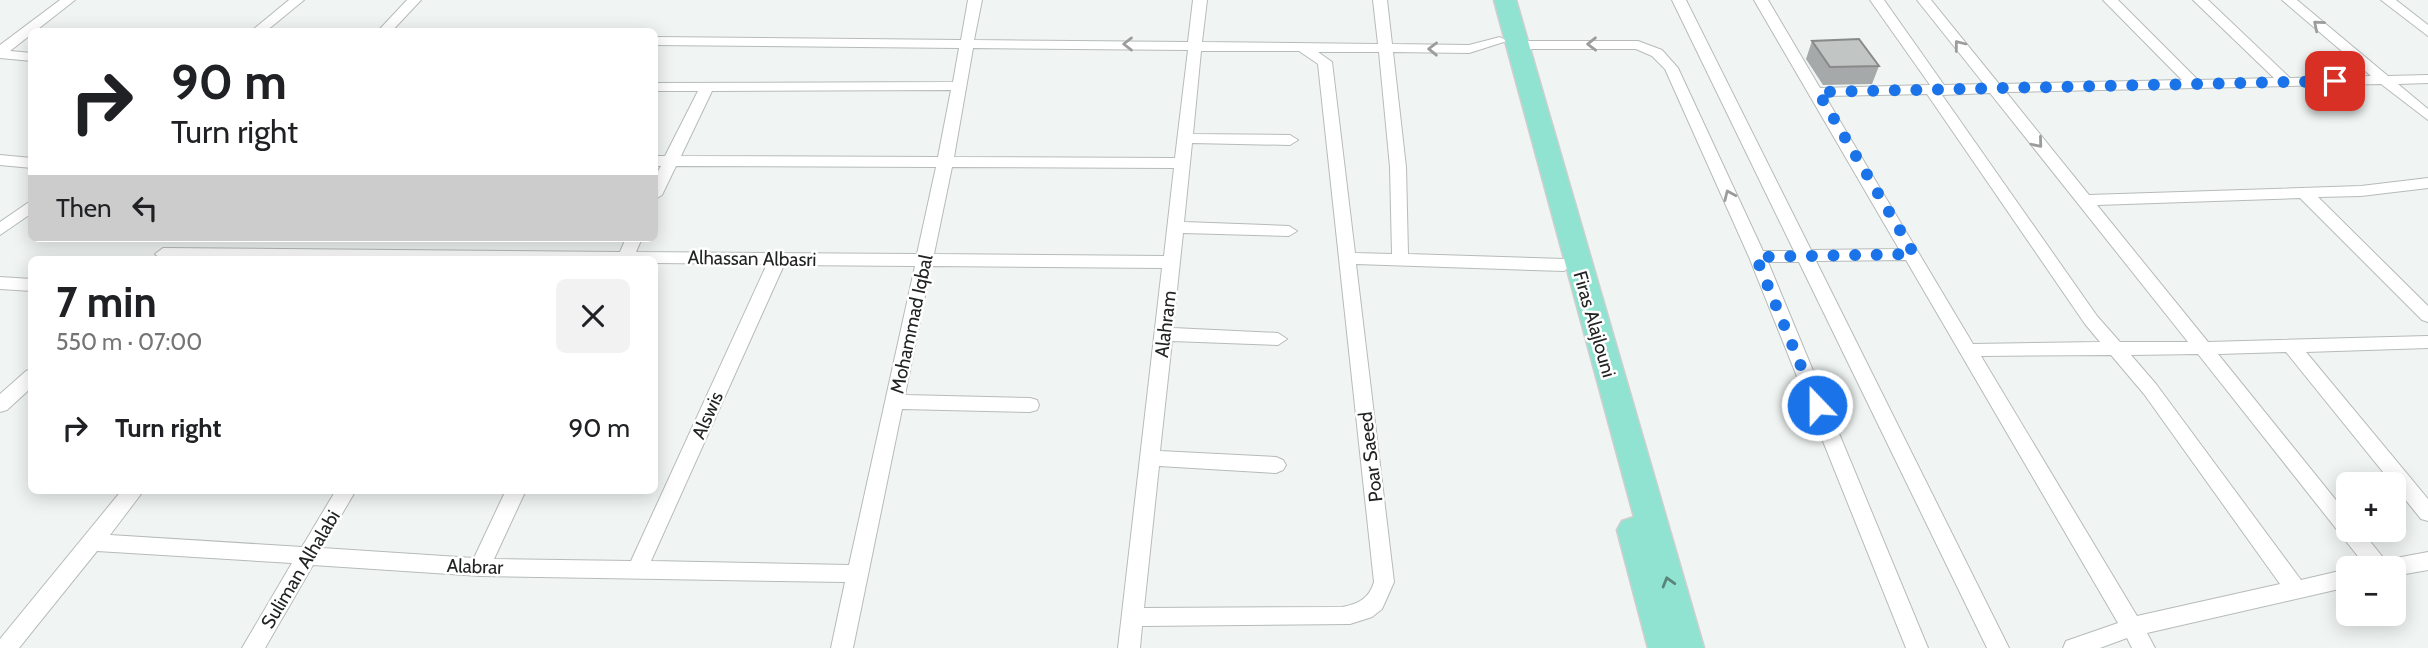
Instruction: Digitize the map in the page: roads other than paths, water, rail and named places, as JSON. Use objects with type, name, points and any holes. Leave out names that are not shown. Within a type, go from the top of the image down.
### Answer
[{"type":"main road","name":"Firas Alajlouni","points":[[1489,0],[1508,43],[1686,648]]},
{"type":"main road","name":"Firas Alajlouni","points":[[1505,0],[1508,43],[1664,648]]},
{"type":"street","points":[[32,28],[68,0]]},
{"type":"street","points":[[261,28],[297,0]]},
{"type":"street","points":[[387,28],[414,0]]},
{"type":"street","name":"Mohammad Iqbal","points":[[842,648],[925,260],[975,0]]},
{"type":"street","name":"Alahram","points":[[1129,648],[1187,138],[1200,0]]},
{"type":"street","points":[[1380,0],[1398,167],[1400,259]]},
{"type":"street","points":[[1679,0],[1998,648]]},
{"type":"street","points":[[1761,0],[1914,254],[1966,349],[2144,648]]},
{"type":"street","points":[[1877,0],[2091,320],[2119,349],[2296,590]]},
{"type":"street","points":[[1924,0],[1994,90],[2206,348],[2336,513]]},
{"type":"street","points":[[2110,0],[2196,85]]},
{"type":"street","points":[[2200,0],[2286,82]]},
{"type":"street","points":[[2289,0],[2428,116]]},
{"type":"street","points":[[2388,0],[2428,32]]},
{"type":"street","points":[[0,53],[28,31]]},
{"type":"street","points":[[658,41],[1196,44],[1469,49],[1508,43],[1629,44],[1648,48],[1665,59],[1756,257],[1917,648]]},
{"type":"street","points":[[1291,45],[1308,50],[1325,62],[1332,53],[1346,47]]},
{"type":"street","points":[[0,53],[28,56]]},
{"type":"street","name":"Poar Saeed","points":[[1132,617],[1342,616],[1369,609],[1381,597],[1384,582],[1325,62]]},
{"type":"street","points":[[1818,92],[2428,79]]},
{"type":"street","points":[[658,87],[960,86]]},
{"type":"street","points":[[662,161],[707,88]]},
{"type":"street","points":[[1187,138],[1290,140]]},
{"type":"street","points":[[0,160],[28,163]]},
{"type":"street","points":[[662,161],[1184,163]]},
{"type":"street","points":[[2086,200],[2393,189],[2428,183]]},
{"type":"street","points":[[2304,193],[2428,316]]},
{"type":"street","points":[[0,230],[28,208]]},
{"type":"street","points":[[1177,227],[1289,231]]},
{"type":"street","points":[[161,256],[176,242]]},
{"type":"street","points":[[1756,257],[1914,254]]},
{"type":"street","name":"Alhassan Albasri","points":[[161,256],[324,256]]},
{"type":"street","name":"Alhassan Albasri","points":[[658,258],[1173,262]]},
{"type":"street","points":[[1347,258],[1564,265]]},
{"type":"street","name":"Alswis","points":[[637,570],[778,259]]},
{"type":"street","points":[[0,283],[28,285]]},
{"type":"street","points":[[1163,334],[1278,339]]},
{"type":"street","points":[[1966,349],[2206,348],[2428,342]]},
{"type":"street","points":[[2292,346],[2428,513]]},
{"type":"street","points":[[0,405],[28,380]]},
{"type":"street","points":[[895,402],[1030,405]]},
{"type":"street","points":[[1149,458],[1276,465]]},
{"type":"street","points":[[6,648],[131,494]]},
{"type":"street","name":"Suliman Alhalabi","points":[[253,648],[344,494]]},
{"type":"street","points":[[480,567],[514,494]]},
{"type":"street","name":"Alabrar","points":[[92,542],[480,567],[858,574]]},
{"type":"street","points":[[2359,542],[2371,556]]},
{"type":"street","points":[[2406,565],[2428,561]]},
{"type":"street","points":[[2074,648],[2132,627],[2336,581]]}]
